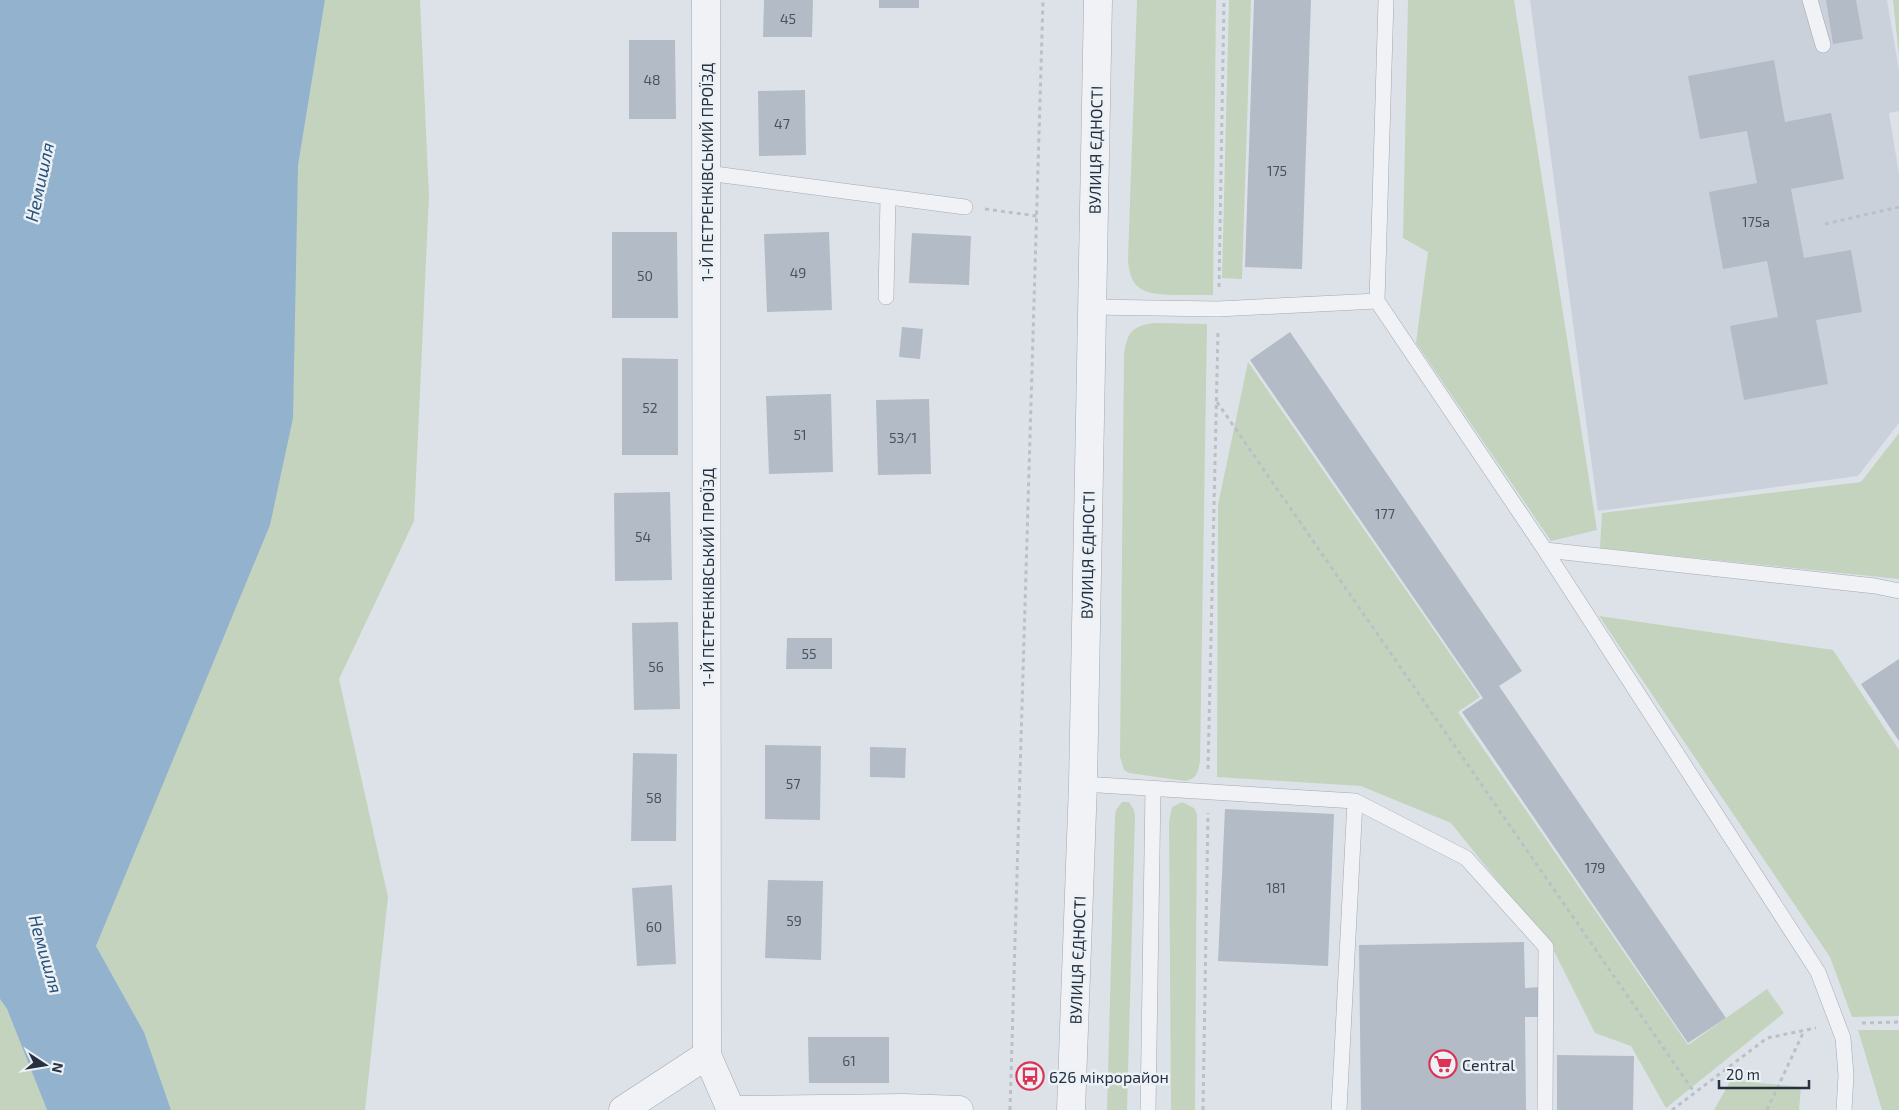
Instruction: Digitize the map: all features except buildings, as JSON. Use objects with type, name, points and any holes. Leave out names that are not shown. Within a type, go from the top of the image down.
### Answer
[{"type":"street","name":"1-Й ПЕТРЕНКІВСЬКИЙ ПРОЇЗД","points":[[706,0],[706,1055]]},
{"type":"street","name":"ВУЛИЦЯ ЄДНОСТІ","points":[[1071,1110],[1083,784],[1098,0]]},
{"type":"street","points":[[623,1110],[706,1055],[731,1110]]},
{"type":"street","points":[[741,1110],[904,1108],[959,1110]]},
{"type":"lane","points":[[1386,0],[1377,301],[1545,550],[1818,972],[1843,1038],[1845,1058],[1844,1110]]},
{"type":"lane","points":[[1810,0],[1823,45]]},
{"type":"lane","points":[[707,173],[965,207]]},
{"type":"lane","points":[[886,297],[888,197]]},
{"type":"lane","points":[[1092,307],[1218,309],[1377,301]]},
{"type":"lane","points":[[1545,550],[1875,586],[1899,592]]},
{"type":"lane","points":[[1083,784],[1355,801],[1466,858],[1546,947],[1545,1110]]},
{"type":"lane","points":[[1148,1110],[1153,789]]},
{"type":"lane","points":[[1339,1110],[1355,801]]},
{"type":"path","points":[[1010,1110],[1043,0]]},
{"type":"path","points":[[1203,1110],[1224,0]]},
{"type":"path","points":[[965,207],[1037,216]]},
{"type":"path","points":[[1826,224],[1899,207]]},
{"type":"path","points":[[1217,401],[1694,1092]]},
{"type":"path","points":[[1860,1023],[1899,1022]]},
{"type":"path","points":[[1672,1110],[1767,1038],[1838,1023]]},
{"type":"path","points":[[1767,1110],[1804,1031]]},
{"type":"shaded area","points":[[1530,0],[1887,0],[1899,70],[1899,111],[1889,113],[1899,174],[1899,423],[1858,476],[1598,511]]},
{"type":"green space","points":[[325,0],[420,0],[429,196],[414,521],[339,679],[388,897],[365,1110],[171,1110],[144,1032],[96,946],[166,774],[298,166]]},
{"type":"green space","points":[[1137,0],[1216,0],[1213,295],[1173,295],[1147,292],[1136,284],[1129,270]]},
{"type":"green space","points":[[1229,0],[1251,0],[1242,279],[1222,278]]},
{"type":"green space","points":[[1408,0],[1514,0],[1597,530],[1551,541],[1416,343],[1428,252],[1403,238]]},
{"type":"green space","points":[[1893,0],[1899,0],[1899,56]]},
{"type":"green space","points":[[1155,323],[1207,324],[1200,761],[1196,774],[1192,779],[1185,781],[1129,773],[1124,770],[1120,757],[1124,355],[1127,341],[1132,332],[1141,326]]},
{"type":"green space","points":[[1248,362],[1480,697],[1458,712],[1688,1045],[1767,989],[1784,1013],[1666,1108],[1631,1046],[1595,1033],[1554,951],[1451,823],[1361,786],[1217,777],[1218,505]]},
{"type":"green space","points":[[1899,433],[1899,579],[1600,548],[1602,513],[1861,482]]},
{"type":"green space","points":[[1599,616],[1833,650],[1899,750],[1899,1016],[1852,1017],[1830,957]]},
{"type":"green space","points":[[1122,802],[1129,802],[1135,816],[1127,1110],[1107,1110],[1115,816],[1116,810]]},
{"type":"green space","points":[[1182,802],[1194,808],[1197,814],[1195,1110],[1171,1110],[1169,821],[1172,807]]},
{"type":"green space","points":[[0,999],[7,1009],[47,1110],[0,1110]]},
{"type":"green space","points":[[1858,1030],[1899,1030],[1899,1110],[1882,1110]]},
{"type":"green space","points":[[1731,1080],[1801,1087],[1799,1110],[1714,1110]]},
{"type":"water","name":"Немишля","points":[[0,0],[325,0],[298,166],[293,418],[270,525],[96,946],[144,1032],[171,1110],[47,1110],[7,1009],[0,999]]},
{"type":"place","name":"Central","points":[[1443,1064]]},
{"type":"place","name":"626 мікрорайон","points":[[1030,1076]]}]
